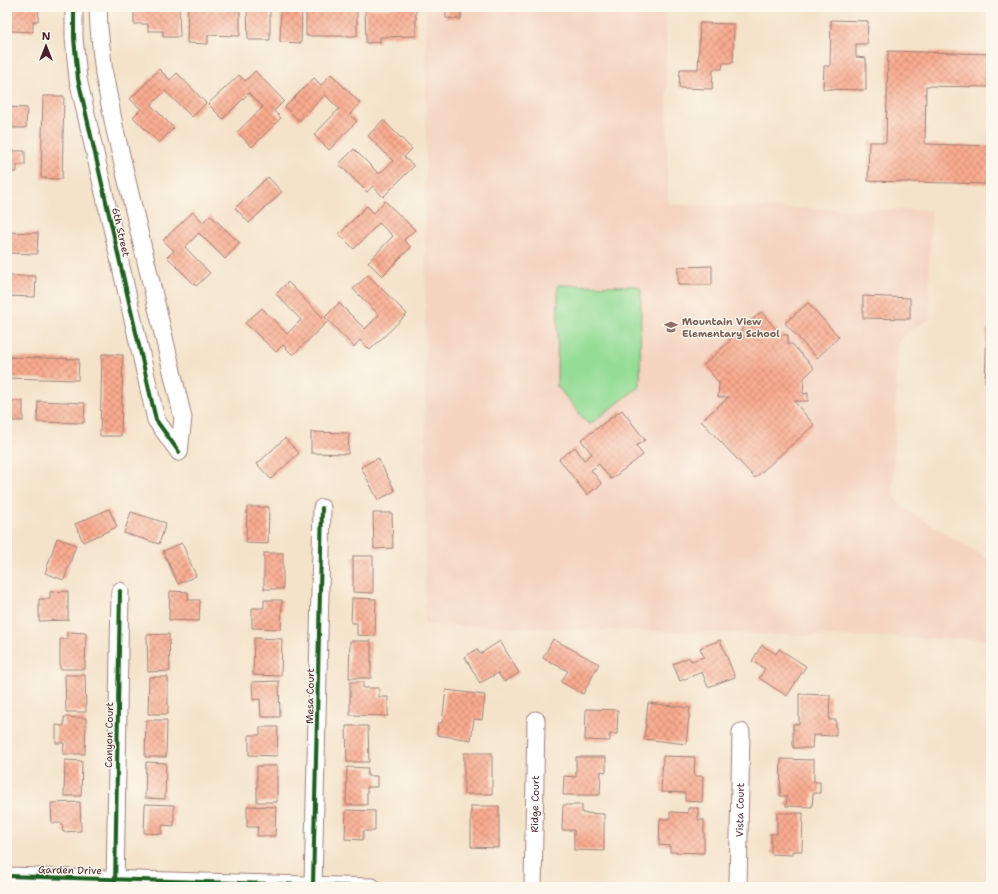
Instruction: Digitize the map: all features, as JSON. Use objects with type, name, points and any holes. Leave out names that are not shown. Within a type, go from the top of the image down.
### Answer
[{"type":"street","name":"6th Street","points":[[74,7],[74,38],[78,79],[156,420],[179,452],[183,418],[115,130],[104,74],[98,28],[98,7]]},
{"type":"street","name":"Mesa Court","points":[[313,885],[322,508]]},
{"type":"street","name":"Canyon Court","points":[[115,883],[120,591]]},
{"type":"street","name":"Ridge Court","points":[[533,887],[536,720]]},
{"type":"street","name":"Vista Court","points":[[738,887],[741,732]]},
{"type":"street","name":"Garden Drive","points":[[7,876],[115,883],[372,887]]},
{"type":"shaded area","name":"Mountain View Elementary School","points":[[426,7],[666,7],[668,204],[785,208],[932,210],[929,260],[930,319],[905,334],[900,339],[898,346],[893,485],[897,501],[904,508],[991,561],[991,640],[425,625]]},
{"type":"green space","points":[[558,285],[637,286],[641,289],[640,386],[589,425],[557,386]]},
{"type":"building","points":[[7,7],[39,7],[38,21],[33,21],[33,32],[11,31],[11,22],[7,22]]},
{"type":"building","points":[[134,7],[179,7],[180,37],[163,37],[163,31],[148,31],[148,24],[134,24]]},
{"type":"building","points":[[188,7],[210,7],[210,9],[240,10],[240,36],[208,35],[208,44],[187,43]]},
{"type":"building","points":[[281,7],[302,7],[301,43],[280,42]]},
{"type":"building","points":[[336,7],[357,7],[357,36],[306,36],[306,10],[336,10]]},
{"type":"building","points":[[416,7],[416,36],[380,37],[380,42],[366,43],[365,9]]},
{"type":"building","points":[[446,7],[461,7],[461,19],[446,18]]},
{"type":"building","points":[[247,9],[270,9],[270,40],[248,40]]},
{"type":"building","points":[[831,20],[868,21],[867,44],[856,44],[856,57],[866,58],[866,90],[823,89],[824,66],[830,66]]},
{"type":"building","points":[[700,23],[734,24],[733,63],[723,63],[722,69],[713,69],[712,89],[679,88],[680,69],[698,69]]},
{"type":"building","points":[[888,51],[991,54],[991,87],[926,86],[925,144],[991,146],[991,184],[868,181],[869,142],[886,142]]},
{"type":"building","points":[[159,69],[170,80],[177,73],[206,103],[192,117],[165,91],[151,105],[174,128],[159,143],[133,117],[141,109],[130,99]]},
{"type":"building","points":[[255,71],[284,101],[274,111],[281,118],[252,147],[237,132],[263,107],[249,93],[223,119],[208,104],[239,75],[245,81]]},
{"type":"building","points":[[331,74],[360,103],[350,114],[357,121],[329,150],[314,135],[339,109],[325,95],[299,121],[285,107],[314,78],[321,85]]},
{"type":"building","points":[[43,96],[64,96],[62,179],[41,178]]},
{"type":"building","points":[[7,107],[27,108],[26,128],[7,128]]},
{"type":"building","points":[[383,120],[412,149],[404,157],[414,166],[383,197],[373,186],[367,192],[339,164],[354,149],[379,174],[393,161],[368,136]]},
{"type":"building","points":[[7,151],[25,151],[25,165],[17,165],[17,172],[7,172]]},
{"type":"building","points":[[268,177],[282,192],[249,223],[235,208]]},
{"type":"building","points":[[385,201],[415,230],[404,240],[411,247],[382,276],[368,262],[393,236],[379,223],[354,249],[339,234],[367,206],[374,213]]},
{"type":"building","points":[[193,212],[203,222],[210,215],[240,243],[225,259],[199,233],[185,247],[210,273],[196,286],[167,257],[174,251],[163,240]]},
{"type":"building","points":[[7,232],[38,233],[37,254],[7,253]]},
{"type":"building","points":[[712,266],[712,285],[678,285],[678,267]]},
{"type":"building","points":[[368,275],[407,314],[370,350],[360,340],[354,347],[325,317],[339,303],[365,329],[379,315],[353,289]]},
{"type":"building","points":[[7,276],[36,276],[35,297],[7,296]]},
{"type":"building","points":[[288,282],[327,322],[293,355],[283,345],[276,352],[245,323],[262,308],[287,334],[301,320],[276,294]]},
{"type":"building","points":[[863,296],[910,298],[910,319],[863,318]]},
{"type":"building","points":[[808,303],[839,337],[817,358],[785,323]]},
{"type":"building","points":[[761,312],[777,330],[778,335],[788,335],[788,344],[792,344],[814,368],[804,378],[803,394],[808,393],[808,401],[794,401],[814,425],[755,478],[701,421],[729,397],[718,397],[719,383],[704,365],[730,341],[731,334],[741,334],[742,329]]},
{"type":"building","points":[[987,328],[991,328],[991,383],[985,382]]},
{"type":"building","points":[[102,354],[123,355],[121,436],[100,436]]},
{"type":"building","points":[[7,357],[79,359],[78,380],[7,378]]},
{"type":"building","points":[[7,401],[23,401],[23,421],[7,421]]},
{"type":"building","points":[[38,401],[85,403],[84,423],[37,422]]},
{"type":"building","points":[[622,410],[645,440],[636,446],[643,455],[611,479],[599,464],[591,470],[602,484],[587,495],[559,459],[575,447],[584,460],[592,454],[581,440]]},
{"type":"building","points":[[311,432],[349,433],[348,454],[311,453]]},
{"type":"building","points":[[285,438],[299,453],[271,479],[257,464]]},
{"type":"building","points":[[378,458],[395,491],[378,500],[361,467]]},
{"type":"building","points":[[247,507],[269,507],[268,544],[246,543]]},
{"type":"building","points":[[109,509],[117,527],[83,542],[75,524]]},
{"type":"building","points":[[131,512],[166,523],[159,544],[124,533]]},
{"type":"building","points":[[373,513],[392,513],[393,548],[374,549]]},
{"type":"building","points":[[57,538],[76,545],[64,580],[45,573]]},
{"type":"building","points":[[182,543],[196,576],[178,584],[163,551]]},
{"type":"building","points":[[264,553],[283,553],[283,589],[264,589]]},
{"type":"building","points":[[353,556],[373,556],[373,593],[353,592]]},
{"type":"building","points":[[68,591],[68,620],[39,621],[39,599],[50,599],[50,592]]},
{"type":"building","points":[[170,591],[188,592],[188,600],[200,600],[199,621],[169,620]]},
{"type":"building","points":[[352,598],[376,599],[375,636],[357,635],[357,623],[351,623]]},
{"type":"building","points":[[264,600],[282,600],[281,629],[252,628],[252,608],[264,608]]},
{"type":"building","points":[[67,632],[86,633],[85,669],[60,669],[60,639],[67,639]]},
{"type":"building","points":[[169,634],[170,671],[148,672],[147,635]]},
{"type":"building","points":[[254,638],[282,639],[281,676],[253,675]]},
{"type":"building","points":[[553,639],[599,664],[583,694],[561,682],[568,671],[543,658]]},
{"type":"building","points":[[720,640],[735,677],[708,687],[702,672],[680,681],[673,664],[689,657],[691,661],[704,657],[700,648]]},
{"type":"building","points":[[350,641],[371,641],[371,678],[349,678]]},
{"type":"building","points":[[500,641],[519,673],[504,682],[498,673],[480,683],[465,657],[477,649],[480,654]]},
{"type":"building","points":[[762,645],[776,654],[779,649],[806,666],[787,696],[759,678],[765,669],[752,661]]},
{"type":"building","points":[[65,675],[85,675],[86,712],[66,712]]},
{"type":"building","points":[[149,677],[168,677],[168,714],[148,714]]},
{"type":"building","points":[[279,681],[280,717],[261,717],[260,699],[253,700],[252,682]]},
{"type":"building","points":[[350,682],[363,682],[363,688],[379,688],[379,697],[388,697],[388,716],[350,715]]},
{"type":"building","points":[[446,690],[485,695],[482,720],[474,719],[471,740],[437,735],[438,723],[442,723]]},
{"type":"building","points":[[799,694],[830,695],[829,720],[836,720],[836,736],[813,735],[812,748],[793,748],[793,724],[799,724]]},
{"type":"building","points":[[648,703],[690,708],[686,744],[644,739]]},
{"type":"building","points":[[586,709],[618,710],[617,734],[610,734],[610,741],[585,740]]},
{"type":"building","points":[[64,717],[86,718],[85,754],[63,754],[64,743],[56,743],[56,725],[64,726]]},
{"type":"building","points":[[146,720],[167,720],[166,757],[145,757]]},
{"type":"building","points":[[346,726],[368,726],[369,762],[347,762]]},
{"type":"building","points":[[260,727],[278,727],[277,756],[249,755],[249,735],[260,735]]},
{"type":"building","points":[[464,753],[492,753],[492,794],[464,794]]},
{"type":"building","points":[[663,756],[695,757],[694,776],[703,776],[702,802],[685,801],[685,793],[661,792]]},
{"type":"building","points":[[576,757],[606,757],[606,772],[601,771],[600,795],[563,795],[564,776],[576,777]]},
{"type":"building","points":[[781,759],[814,760],[814,782],[820,782],[820,793],[813,793],[812,807],[786,806],[787,796],[780,796]]},
{"type":"building","points":[[65,760],[82,761],[81,796],[64,796]]},
{"type":"building","points":[[146,762],[166,763],[165,799],[145,798]]},
{"type":"building","points":[[257,766],[277,766],[277,802],[257,802]]},
{"type":"building","points":[[347,767],[368,768],[367,776],[377,776],[377,787],[367,787],[367,805],[346,805]]},
{"type":"building","points":[[80,802],[81,831],[63,832],[62,823],[52,823],[51,803]]},
{"type":"building","points":[[145,804],[174,805],[174,826],[162,825],[162,834],[144,833]]},
{"type":"building","points":[[563,805],[582,805],[582,813],[604,814],[604,851],[574,850],[574,830],[562,830]]},
{"type":"building","points":[[247,806],[276,807],[275,836],[257,836],[258,827],[247,827]]},
{"type":"building","points":[[471,806],[499,806],[499,848],[471,847]]},
{"type":"building","points":[[688,808],[698,808],[698,820],[704,820],[704,853],[670,852],[670,846],[659,845],[660,819],[670,819],[670,812],[688,813]]},
{"type":"building","points":[[346,810],[375,811],[375,831],[363,831],[363,840],[345,839]]},
{"type":"building","points":[[777,813],[803,813],[802,851],[792,851],[792,855],[771,854],[771,834],[777,834]]},
{"type":"cycle path","points":[[74,7],[74,38],[78,79],[156,420],[179,452]]},
{"type":"cycle path","points":[[313,885],[322,508]]},
{"type":"cycle path","points":[[115,887],[120,591]]},
{"type":"cycle path","points":[[7,876],[372,887]]},
{"type":"place","name":"Mountain View Elementary School","points":[[671,327]]}]
